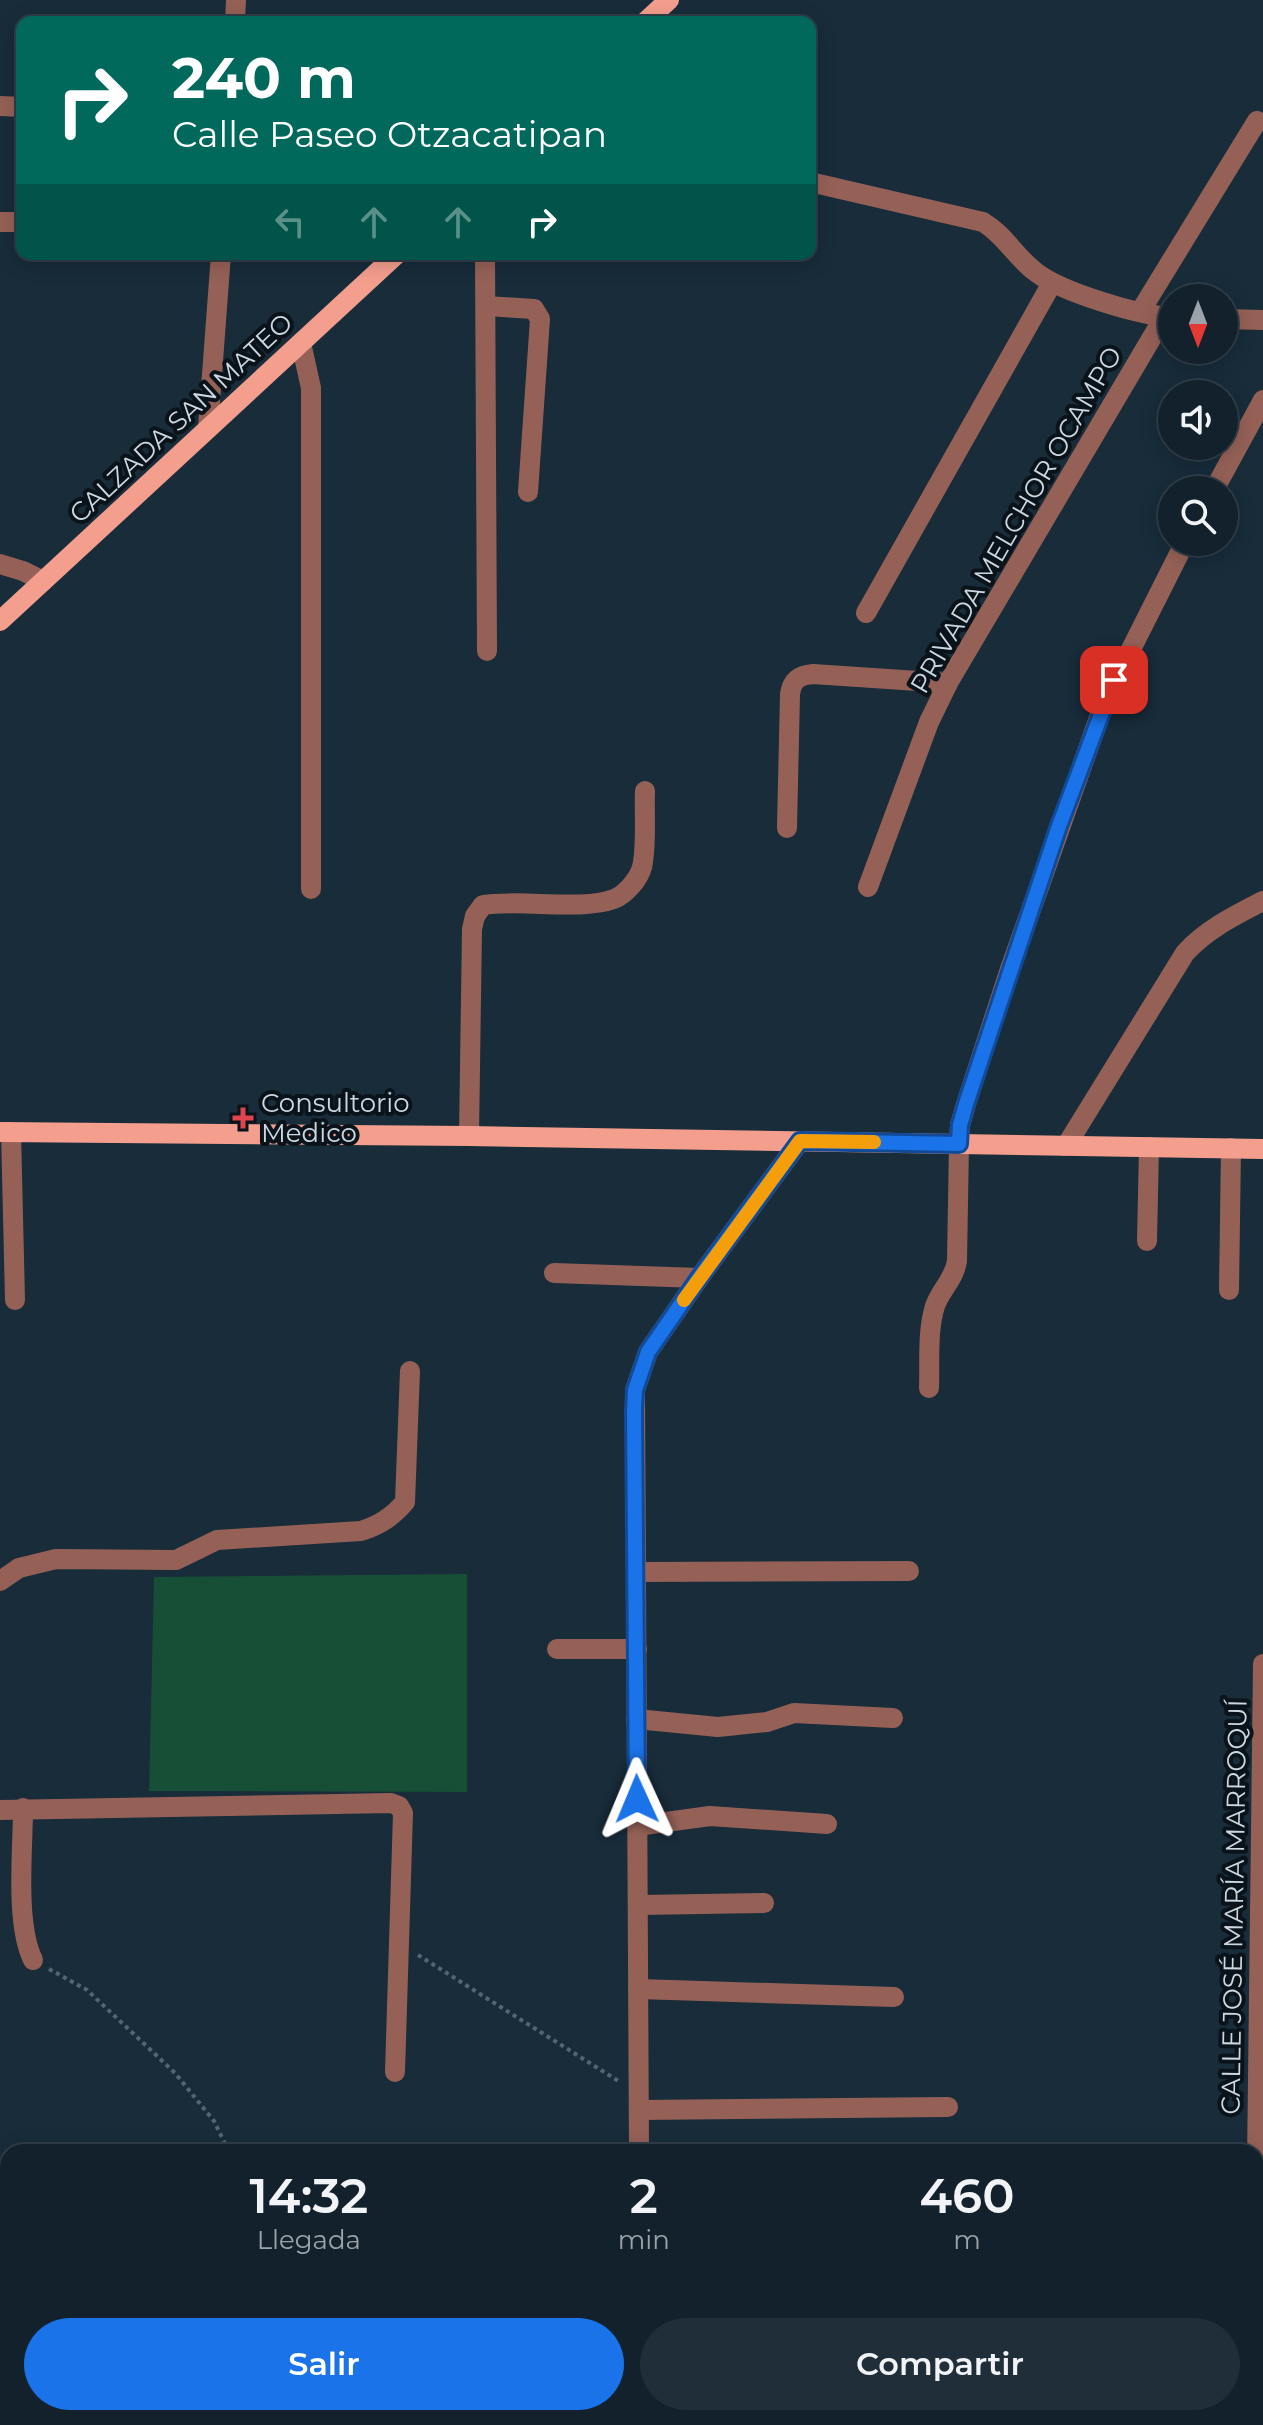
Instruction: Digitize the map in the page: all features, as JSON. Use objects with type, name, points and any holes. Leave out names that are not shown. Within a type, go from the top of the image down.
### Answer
[{"type":"main road","points":[[652,16],[669,0]]},
{"type":"main road","name":"CALZADA SAN MATEO","points":[[0,621],[391,260]]},
{"type":"main road","points":[[6,1132],[1263,1149]]},
{"type":"street","points":[[1140,312],[1257,121]]},
{"type":"street","points":[[816,183],[983,222],[996,230],[1022,261],[1052,283],[1158,315]]},
{"type":"street","points":[[208,428],[221,260]]},
{"type":"street","points":[[485,260],[487,651]]},
{"type":"street","points":[[866,613],[1052,283]]},
{"type":"street","points":[[486,306],[534,309],[540,319],[528,492]]},
{"type":"street","points":[[1238,319],[1263,320]]},
{"type":"street","name":"PRIVADA MELCHOR OCAMPO","points":[[868,887],[929,722],[948,683],[1158,334]]},
{"type":"street","points":[[301,343],[311,388],[311,889]]},
{"type":"street","points":[[1222,476],[1263,400]]},
{"type":"street","points":[[929,1388],[933,1316],[942,1292],[955,1274],[957,1261],[960,1125],[1089,741],[1124,659],[1178,556]]},
{"type":"street","points":[[0,564],[43,581]]},
{"type":"street","points":[[787,828],[790,694],[795,679],[813,674],[948,683]]},
{"type":"street","points":[[469,1136],[472,929],[475,916],[483,905],[500,902],[595,902],[621,895],[642,867],[645,791]]},
{"type":"street","points":[[1066,1146],[1185,953],[1200,937],[1263,901]]},
{"type":"street","points":[[6,1132],[15,1300]]},
{"type":"street","points":[[639,2144],[635,1390],[648,1352],[800,1141]]},
{"type":"street","points":[[1147,1241],[1149,1147]]},
{"type":"street","points":[[1229,1290],[1231,1148]]},
{"type":"street","points":[[554,1273],[699,1278]]},
{"type":"street","points":[[0,1581],[19,1568],[56,1559],[176,1560],[217,1540],[361,1531],[378,1526],[390,1519],[405,1502],[410,1371]]},
{"type":"street","points":[[637,1572],[909,1571]]},
{"type":"street","points":[[557,1649],[637,1649]]},
{"type":"street","name":"CALLE JOSÉ MARÍA MARROQUÍ","points":[[1258,2144],[1263,1664]]},
{"type":"street","points":[[636,1719],[718,1727],[755,1724],[794,1713],[893,1718]]},
{"type":"street","points":[[0,1810],[391,1803],[399,1806],[403,1813],[395,2072]]},
{"type":"street","points":[[23,1808],[24,1935],[33,1960]]},
{"type":"street","points":[[637,1826],[710,1816],[827,1824]]},
{"type":"street","points":[[638,1905],[764,1903]]},
{"type":"street","points":[[638,1989],[894,1997]]},
{"type":"street","points":[[639,2102],[948,2107]]},
{"type":"path","points":[[399,1944],[639,2102]]},
{"type":"path","points":[[33,1960],[87,1990],[175,2073],[214,2121],[225,2144]]},
{"type":"green space","points":[[467,1574],[467,1792],[149,1791],[154,1577]]},
{"type":"slow traffic","points":[[684,1300],[800,1141],[874,1142]]},
{"type":"place","name":"Consultorio Medico","points":[[243,1118]]},
{"type":"route","points":[[637,1799],[634,1411],[635,1390],[648,1352],[800,1141],[959,1144],[966,1104],[1010,969],[1084,755],[1114,680]]}]
